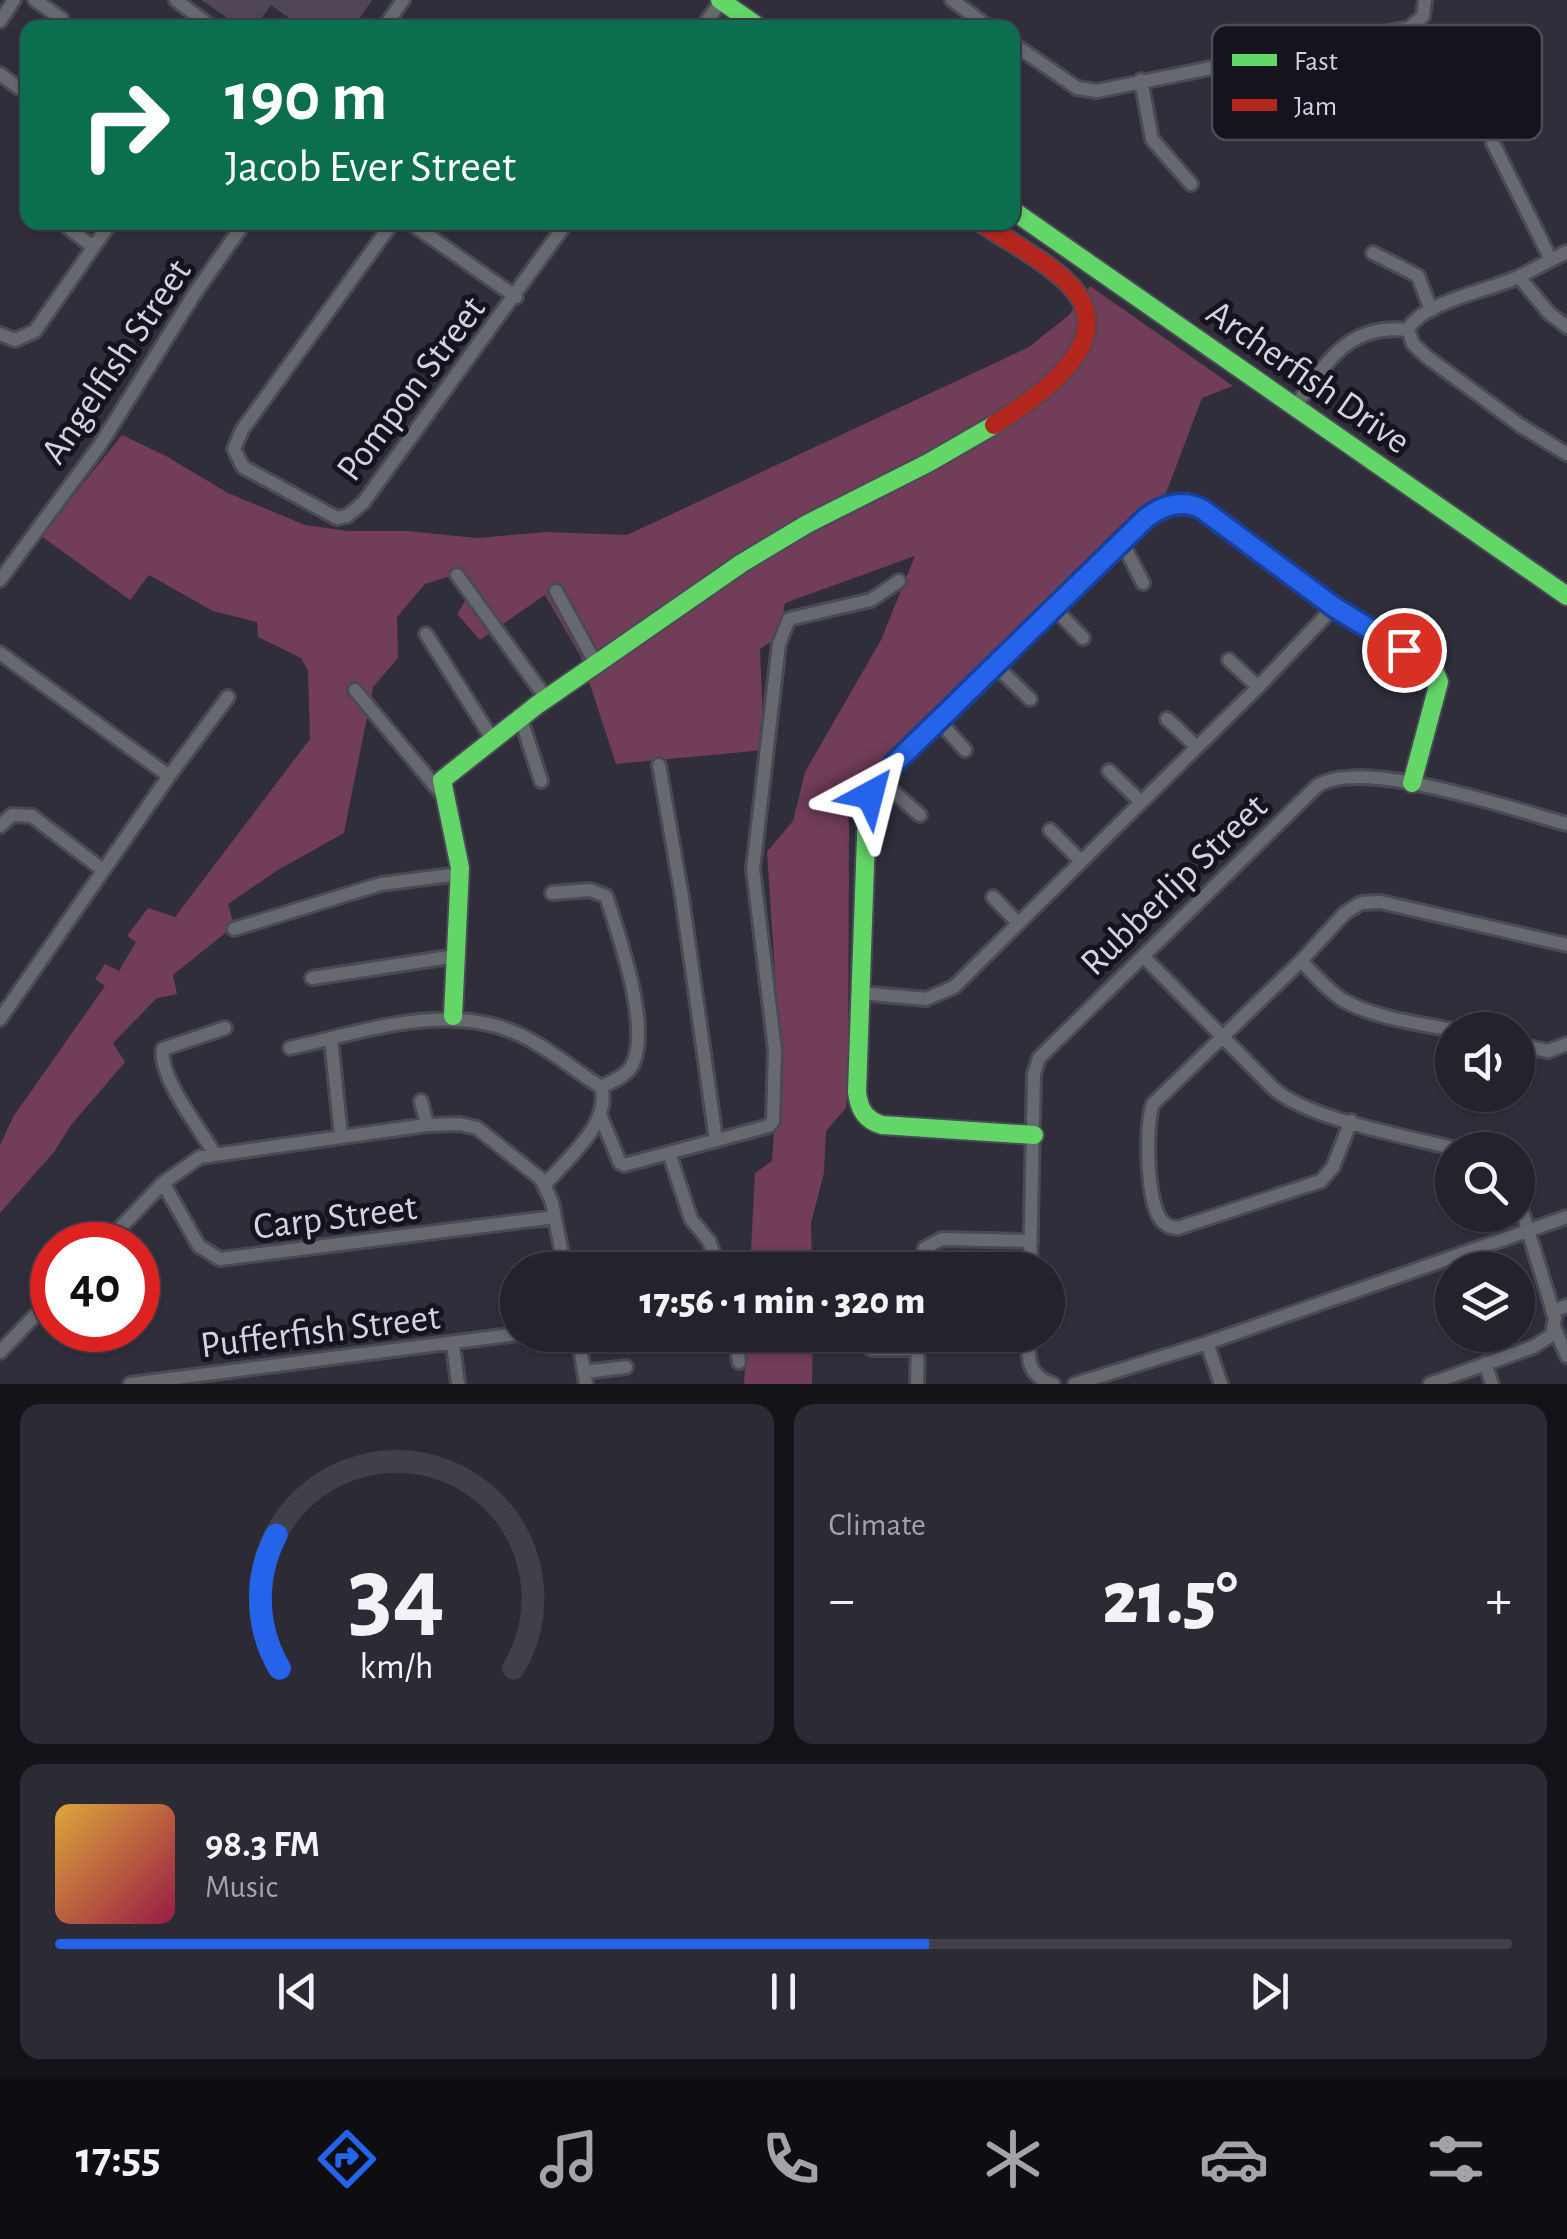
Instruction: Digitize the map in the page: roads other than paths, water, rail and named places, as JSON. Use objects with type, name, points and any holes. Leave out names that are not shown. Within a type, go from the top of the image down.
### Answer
[{"type":"street","points":[[0,21],[14,0]]},
{"type":"street","points":[[35,0],[62,19]]},
{"type":"street","points":[[176,0],[202,20]]},
{"type":"street","points":[[720,0],[749,20]]},
{"type":"street","points":[[952,0],[979,20]]},
{"type":"street","points":[[1412,25],[1423,16],[1425,0]]},
{"type":"street","points":[[1020,48],[1082,90],[1212,66]]},
{"type":"street","points":[[0,74],[19,88]]},
{"type":"street","points":[[1140,80],[1152,139],[1191,184]]},
{"type":"street","points":[[1493,144],[1550,260]]},
{"type":"street","name":"Archerfish Drive","points":[[1020,215],[1567,596]]},
{"type":"street","points":[[72,230],[94,246]]},
{"type":"street","points":[[0,334],[15,340],[36,331],[105,230]]},
{"type":"street","name":"Angelfish Street","points":[[0,580],[100,444],[239,230]]},
{"type":"street","name":"Pompon Street","points":[[387,230],[242,430],[234,449],[243,466],[332,517],[342,518],[353,512],[516,297],[562,230]]},
{"type":"street","name":"Pompon Street","points":[[420,230],[516,297]]},
{"type":"street","points":[[453,1016],[458,846],[441,792],[442,780],[491,737],[718,580],[806,525],[942,458],[1046,388],[1081,349],[1086,332],[1085,313],[1077,294],[1066,283],[991,230]]},
{"type":"street","points":[[1408,330],[1414,320],[1430,310],[1518,277],[1567,252]]},
{"type":"street","points":[[1373,253],[1418,276],[1430,310]]},
{"type":"street","points":[[1518,277],[1549,313],[1567,327]]},
{"type":"street","points":[[1296,405],[1322,368],[1348,341],[1374,330],[1408,330]]},
{"type":"street","points":[[1408,330],[1413,344],[1427,357],[1567,454]]},
{"type":"street","points":[[1034,1135],[882,1125],[870,1121],[862,1112],[858,1098],[866,809],[880,780],[1146,518],[1180,503],[1196,506],[1334,607],[1427,661],[1436,670],[1437,688],[1412,783]]},
{"type":"street","points":[[1122,542],[1144,583]]},
{"type":"street","points":[[457,575],[546,698]]},
{"type":"street","points":[[601,1117],[624,1164],[769,1126],[772,1121],[775,1050],[753,869],[769,714],[785,624],[796,616],[872,600],[899,582]]},
{"type":"street","points":[[556,591],[596,664]]},
{"type":"street","points":[[861,993],[926,999],[954,986],[1334,607]]},
{"type":"street","points":[[1054,608],[1083,638]]},
{"type":"street","points":[[426,634],[491,737]]},
{"type":"street","points":[[0,653],[169,776]]},
{"type":"street","points":[[1228,660],[1258,687]]},
{"type":"street","points":[[996,666],[1030,699]]},
{"type":"street","points":[[355,690],[441,792]]},
{"type":"street","points":[[0,1019],[228,697]]},
{"type":"street","points":[[520,716],[541,781]]},
{"type":"street","points":[[1166,719],[1196,746]]},
{"type":"street","points":[[940,722],[966,750]]},
{"type":"street","points":[[659,765],[716,1140]]},
{"type":"street","points":[[1109,770],[1140,801]]},
{"type":"street","name":"Rubberlip Street","points":[[1031,1252],[1034,1074],[1040,1058],[1321,782],[1332,777],[1361,775],[1412,783],[1567,824]]},
{"type":"street","points":[[880,780],[920,815]]},
{"type":"street","points":[[0,826],[12,815],[32,816],[103,870]]},
{"type":"street","points":[[1050,830],[1080,860]]},
{"type":"street","points":[[234,929],[381,884],[459,874]]},
{"type":"street","points":[[552,892],[590,890],[606,896],[625,955],[638,1034],[637,1054],[626,1074],[601,1087]]},
{"type":"street","points":[[993,897],[1017,922]]},
{"type":"street","points":[[1351,1121],[1333,1167],[1321,1182],[1178,1228],[1166,1225],[1159,1216],[1148,1134],[1151,1109],[1160,1094],[1301,961],[1345,912],[1374,901],[1567,945]]},
{"type":"street","points":[[312,978],[456,956]]},
{"type":"street","points":[[1144,956],[1280,1094],[1351,1121],[1435,1143]]},
{"type":"street","points":[[1301,961],[1332,993],[1347,1002],[1435,1025]]},
{"type":"street","points":[[290,1048],[453,1016],[516,1033],[601,1087],[605,1100],[601,1117],[545,1184]]},
{"type":"street","points":[[214,1153],[168,1076],[161,1054],[173,1043],[225,1028]]},
{"type":"street","points":[[332,1039],[341,1136]]},
{"type":"street","points":[[1535,1047],[1553,1051],[1567,1044]]},
{"type":"street","points":[[421,1101],[426,1125]]},
{"type":"street","points":[[126,1222],[188,1163],[214,1153],[460,1124],[477,1128],[545,1184],[561,1252]]},
{"type":"street","points":[[669,1153],[691,1219],[713,1252]]},
{"type":"street","name":"Carp Street","points":[[163,1183],[199,1246],[220,1259],[554,1217]]},
{"type":"street","points":[[1535,1227],[1567,1217]]},
{"type":"street","points":[[1075,1384],[1207,1343],[1521,1232]]},
{"type":"street","points":[[1528,1232],[1552,1311],[1553,1332],[1567,1356]]},
{"type":"street","points":[[924,1252],[942,1239],[1031,1240]]},
{"type":"street","points":[[1552,1311],[1567,1306]]},
{"type":"street","points":[[0,1352],[30,1321]]},
{"type":"street","points":[[1430,1384],[1533,1347],[1553,1332]]},
{"type":"street","name":"Pufferfish Street","points":[[130,1384],[159,1378],[236,1378],[500,1337]]},
{"type":"street","points":[[1207,1343],[1221,1384]]},
{"type":"street","points":[[453,1344],[458,1384]]},
{"type":"street","points":[[581,1352],[586,1378],[626,1368]]},
{"type":"street","points":[[738,1352],[739,1362]]},
{"type":"street","points":[[918,1352],[918,1384]]},
{"type":"street","points":[[1029,1352],[1034,1375],[1046,1383]]},
{"type":"street","points":[[1485,1363],[1492,1384]]}]
